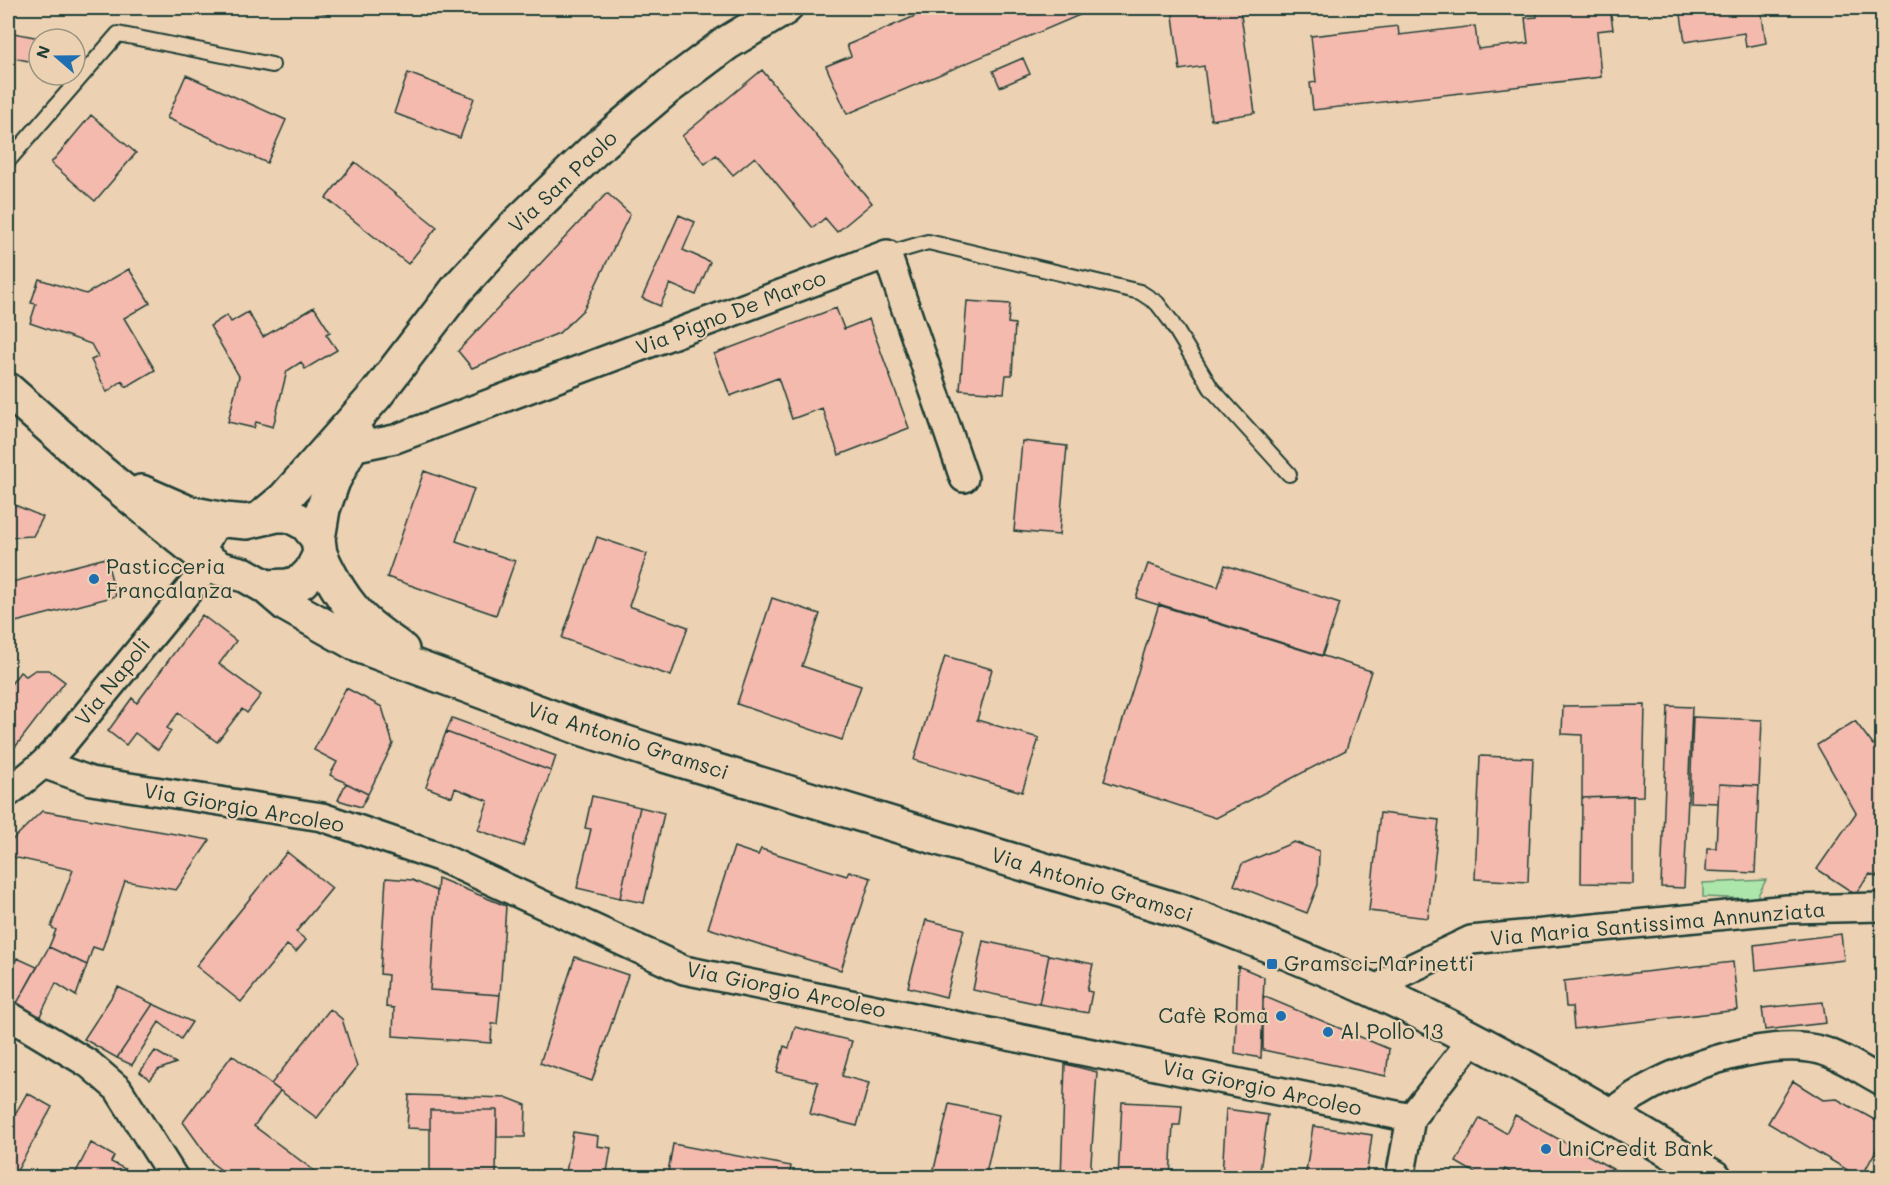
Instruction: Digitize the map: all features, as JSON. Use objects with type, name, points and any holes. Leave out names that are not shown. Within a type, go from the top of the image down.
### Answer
[{"type":"main road","name":"Via San Paolo","points":[[376,395],[458,288],[517,224],[594,150],[667,88],[726,43],[786,8]]},
{"type":"main road","points":[[8,390],[103,474],[189,513],[247,522],[277,515],[289,515],[306,524],[319,547],[329,573],[365,622],[435,674]]},
{"type":"main road","points":[[266,587],[288,586],[301,582],[311,572],[319,547],[323,509],[333,481],[376,395]]},
{"type":"main road","points":[[261,518],[284,499],[376,395]]},
{"type":"main road","name":"Via Antonio Gramsci","points":[[103,474],[207,560],[221,568],[245,575],[266,587],[287,605],[360,646],[654,752],[1180,911],[1262,942],[1376,991],[1473,1040],[1609,1115],[1715,1178]]},
{"type":"main road","points":[[207,560],[201,544],[205,534],[213,524],[224,520]]},
{"type":"street","name":"Via Pigno De Marco","points":[[351,448],[395,439],[887,254]]},
{"type":"street","points":[[887,254],[964,478]]},
{"type":"street","name":"Via Napoli","points":[[8,793],[43,764],[64,742],[207,560]]},
{"type":"street","name":"Via Giorgio Arcoleo","points":[[43,764],[91,781],[322,817],[442,858],[684,970],[1411,1118]]},
{"type":"street","name":"Via Maria Santissima Annunziata","points":[[1376,991],[1399,974],[1471,940],[1788,909],[1882,907]]},
{"type":"street","points":[[8,1015],[89,1064],[118,1089],[174,1178]]},
{"type":"street","points":[[1400,1178],[1411,1118],[1473,1040]]},
{"type":"street","points":[[1609,1115],[1638,1093],[1674,1074],[1716,1060],[1768,1048],[1799,1047],[1822,1051],[1882,1081]]},
{"type":"lane","points":[[8,161],[118,34],[272,64]]},
{"type":"lane","points":[[887,254],[928,242],[1140,292],[1157,303],[1170,320],[1210,388],[1289,474]]},
{"type":"green space","points":[[1766,880],[1756,899],[1703,897],[1703,883]]},
{"type":"building","points":[[296,8],[331,8],[330,14]]},
{"type":"building","points":[[934,8],[1096,8],[847,114],[826,66],[851,56],[847,45]]},
{"type":"building","points":[[1172,8],[1240,8],[1255,113],[1211,120],[1204,66],[1180,70]]},
{"type":"building","points":[[1536,8],[1610,8],[1613,29],[1597,31],[1601,77],[1313,110],[1310,83],[1316,82],[1311,36],[1398,26],[1399,35],[1475,26],[1478,49],[1528,43],[1525,18],[1537,17]]},
{"type":"building","points":[[1680,8],[1761,8],[1766,43],[1746,47],[1744,33],[1685,42]]},
{"type":"building","points":[[8,32],[27,36],[27,61],[8,57]]},
{"type":"building","points":[[1023,58],[1030,74],[1000,87],[993,71]]},
{"type":"building","points":[[762,70],[872,203],[837,232],[825,218],[813,228],[755,157],[733,175],[716,155],[705,164],[682,136]]},
{"type":"building","points":[[408,73],[474,98],[460,138],[394,113]]},
{"type":"building","points":[[186,75],[286,120],[267,163],[167,118]]},
{"type":"building","points":[[91,115],[136,153],[95,201],[51,163]]},
{"type":"building","points":[[355,162],[437,227],[408,264],[326,198]]},
{"type":"building","points":[[607,193],[630,214],[584,309],[559,333],[472,368],[458,351]]},
{"type":"building","points":[[679,215],[695,222],[683,250],[710,262],[696,295],[670,284],[660,306],[642,298]]},
{"type":"building","points":[[129,269],[150,303],[124,318],[155,370],[126,387],[122,381],[107,392],[91,360],[98,357],[91,344],[30,323],[36,304],[31,303],[39,279],[86,294]]},
{"type":"building","points":[[967,301],[1010,304],[1008,323],[1015,324],[1012,375],[1006,375],[1004,393],[960,390]]},
{"type":"building","points":[[314,307],[330,332],[326,334],[337,350],[305,369],[301,362],[287,371],[273,427],[256,422],[254,428],[228,422],[239,376],[210,326],[227,315],[231,322],[248,312],[263,337]]},
{"type":"building","points":[[836,308],[844,329],[869,319],[909,428],[839,455],[822,408],[792,419],[778,378],[730,396],[714,354]]},
{"type":"building","points":[[1022,441],[1067,446],[1059,535],[1014,531]]},
{"type":"building","points":[[424,471],[474,489],[456,541],[515,561],[496,615],[387,577]]},
{"type":"building","points":[[8,502],[43,517],[33,536],[12,537],[8,535]]},
{"type":"building","points":[[597,537],[647,554],[629,606],[688,627],[671,676],[562,638]]},
{"type":"building","points":[[106,558],[116,596],[8,624],[8,583]]},
{"type":"building","points":[[1148,564],[1218,587],[1225,565],[1340,603],[1322,656],[1136,598]]},
{"type":"building","points":[[772,598],[820,614],[802,666],[861,686],[842,740],[737,704]]},
{"type":"building","points":[[1159,604],[1371,671],[1346,750],[1216,818],[1104,781]]},
{"type":"building","points":[[202,615],[236,641],[219,664],[261,695],[247,713],[242,709],[217,742],[178,713],[167,728],[171,731],[158,750],[135,733],[126,745],[108,731],[132,698],[137,703]]},
{"type":"building","points":[[945,656],[992,669],[977,720],[1039,738],[1022,792],[914,760]]},
{"type":"building","points":[[35,670],[49,670],[65,682],[16,746],[8,740],[8,688],[20,672],[26,676]]},
{"type":"building","points":[[346,688],[382,707],[393,744],[368,794],[330,775],[337,762],[314,750]]},
{"type":"building","points":[[1645,705],[1643,796],[1582,798],[1582,735],[1562,734],[1563,706]]},
{"type":"building","points":[[1668,706],[1692,707],[1684,888],[1661,887]]},
{"type":"building","points":[[1693,717],[1762,720],[1759,786],[1719,784],[1718,803],[1690,802]]},
{"type":"building","points":[[452,718],[556,756],[551,771],[446,732]]},
{"type":"building","points":[[1855,721],[1873,745],[1879,741],[1882,747],[1882,867],[1876,877],[1870,874],[1855,894],[1817,869],[1856,813],[1817,745]]},
{"type":"building","points":[[446,732],[551,771],[523,846],[478,830],[488,801],[455,788],[452,797],[426,787]]},
{"type":"building","points":[[1480,756],[1533,758],[1528,882],[1475,879]]},
{"type":"building","points":[[346,783],[368,794],[361,807],[338,800]]},
{"type":"building","points":[[1719,784],[1759,786],[1755,873],[1706,871],[1707,848],[1716,848]]},
{"type":"building","points":[[592,796],[640,807],[620,898],[577,888],[591,829],[585,828]]},
{"type":"building","points":[[1633,796],[1633,884],[1581,883],[1582,798]]},
{"type":"building","points":[[640,807],[664,813],[644,903],[620,898]]},
{"type":"building","points":[[42,811],[210,840],[176,890],[125,881],[102,950],[93,947],[87,965],[49,947],[56,930],[51,927],[73,870],[8,856],[8,844]]},
{"type":"building","points":[[1380,813],[1439,820],[1428,918],[1369,911]]},
{"type":"building","points":[[1294,842],[1319,851],[1318,885],[1307,913],[1234,885],[1242,864]]},
{"type":"building","points":[[734,847],[758,855],[761,849],[847,876],[849,871],[871,878],[841,970],[708,928]]},
{"type":"building","points":[[287,852],[332,888],[296,932],[306,940],[296,952],[287,945],[241,1002],[196,966]]},
{"type":"building","points":[[386,878],[412,880],[437,891],[430,990],[500,995],[497,1024],[492,1024],[491,1043],[393,1036],[394,1008],[386,1007],[388,975],[380,974]]},
{"type":"building","points":[[438,878],[506,906],[500,995],[430,990]]},
{"type":"building","points":[[926,920],[964,929],[946,997],[908,987]]},
{"type":"building","points":[[1841,934],[1844,960],[1756,970],[1754,945]]},
{"type":"building","points":[[983,941],[1049,955],[1039,1004],[973,990]]},
{"type":"building","points":[[49,947],[87,965],[76,996],[56,983],[39,1018],[16,1005]]},
{"type":"building","points":[[1049,955],[1093,964],[1087,991],[1092,992],[1088,1013],[1039,1004]]},
{"type":"building","points":[[575,957],[628,975],[592,1081],[540,1063]]},
{"type":"building","points":[[17,958],[37,967],[16,1005],[8,1000],[8,975]]},
{"type":"building","points":[[1733,962],[1738,1010],[1574,1029],[1572,1007],[1566,1007],[1564,981]]},
{"type":"building","points":[[1238,966],[1264,977],[1261,1058],[1235,1053]]},
{"type":"building","points":[[118,987],[153,1004],[117,1058],[84,1039]]},
{"type":"building","points":[[1263,996],[1389,1049],[1386,1076],[1263,1050]]},
{"type":"building","points":[[1823,1002],[1826,1023],[1765,1030],[1762,1008]]},
{"type":"building","points":[[153,1004],[192,1022],[181,1039],[159,1022],[132,1065],[117,1058]]},
{"type":"building","points":[[330,1009],[342,1019],[357,1067],[317,1118],[271,1084]]},
{"type":"building","points":[[795,1027],[852,1041],[842,1076],[869,1083],[857,1126],[810,1114],[818,1082],[777,1072],[784,1046],[789,1048]]},
{"type":"building","points":[[155,1051],[176,1063],[158,1070],[150,1080],[140,1072]]},
{"type":"building","points":[[232,1055],[280,1091],[254,1126],[324,1178],[232,1178],[213,1164],[183,1122]]},
{"type":"building","points":[[1065,1064],[1097,1072],[1090,1178],[1061,1178]]},
{"type":"building","points":[[1793,1081],[1823,1100],[1837,1099],[1882,1124],[1882,1139],[1861,1178],[1768,1123]]},
{"type":"building","points":[[27,1093],[52,1107],[13,1178],[8,1178],[8,1115],[13,1118]]},
{"type":"building","points":[[409,1095],[508,1098],[526,1105],[525,1137],[497,1137],[497,1110],[430,1110],[430,1129],[407,1128]]},
{"type":"building","points":[[1122,1102],[1182,1105],[1180,1125],[1173,1125],[1170,1178],[1118,1178]]},
{"type":"building","points":[[949,1104],[999,1115],[985,1178],[932,1178]]},
{"type":"building","points":[[1226,1109],[1268,1115],[1259,1178],[1222,1176]]},
{"type":"building","points":[[430,1110],[497,1110],[496,1174],[430,1174]]},
{"type":"building","points":[[1515,1115],[1629,1178],[1519,1178],[1505,1169],[1500,1178],[1484,1178],[1456,1162],[1480,1118],[1506,1133]]},
{"type":"building","points":[[1313,1126],[1372,1135],[1366,1178],[1305,1178]]},
{"type":"building","points":[[573,1132],[598,1136],[597,1146],[611,1148],[606,1178],[565,1178]]},
{"type":"building","points":[[91,1143],[114,1156],[111,1162],[125,1169],[121,1178],[73,1178]]},
{"type":"building","points":[[673,1144],[791,1166],[789,1178],[677,1178],[677,1174],[668,1172]]},
{"type":"place","name":"Pasticceria Francalanza","points":[[94,579]]},
{"type":"place","name":"Gramsci-Marinetti","points":[[1272,964]]},
{"type":"place","name":"Cafè Roma","points":[[1281,1016]]},
{"type":"place","name":"Al Pollo 13","points":[[1328,1032]]},
{"type":"place","name":"UniCredit Bank","points":[[1546,1149]]}]
